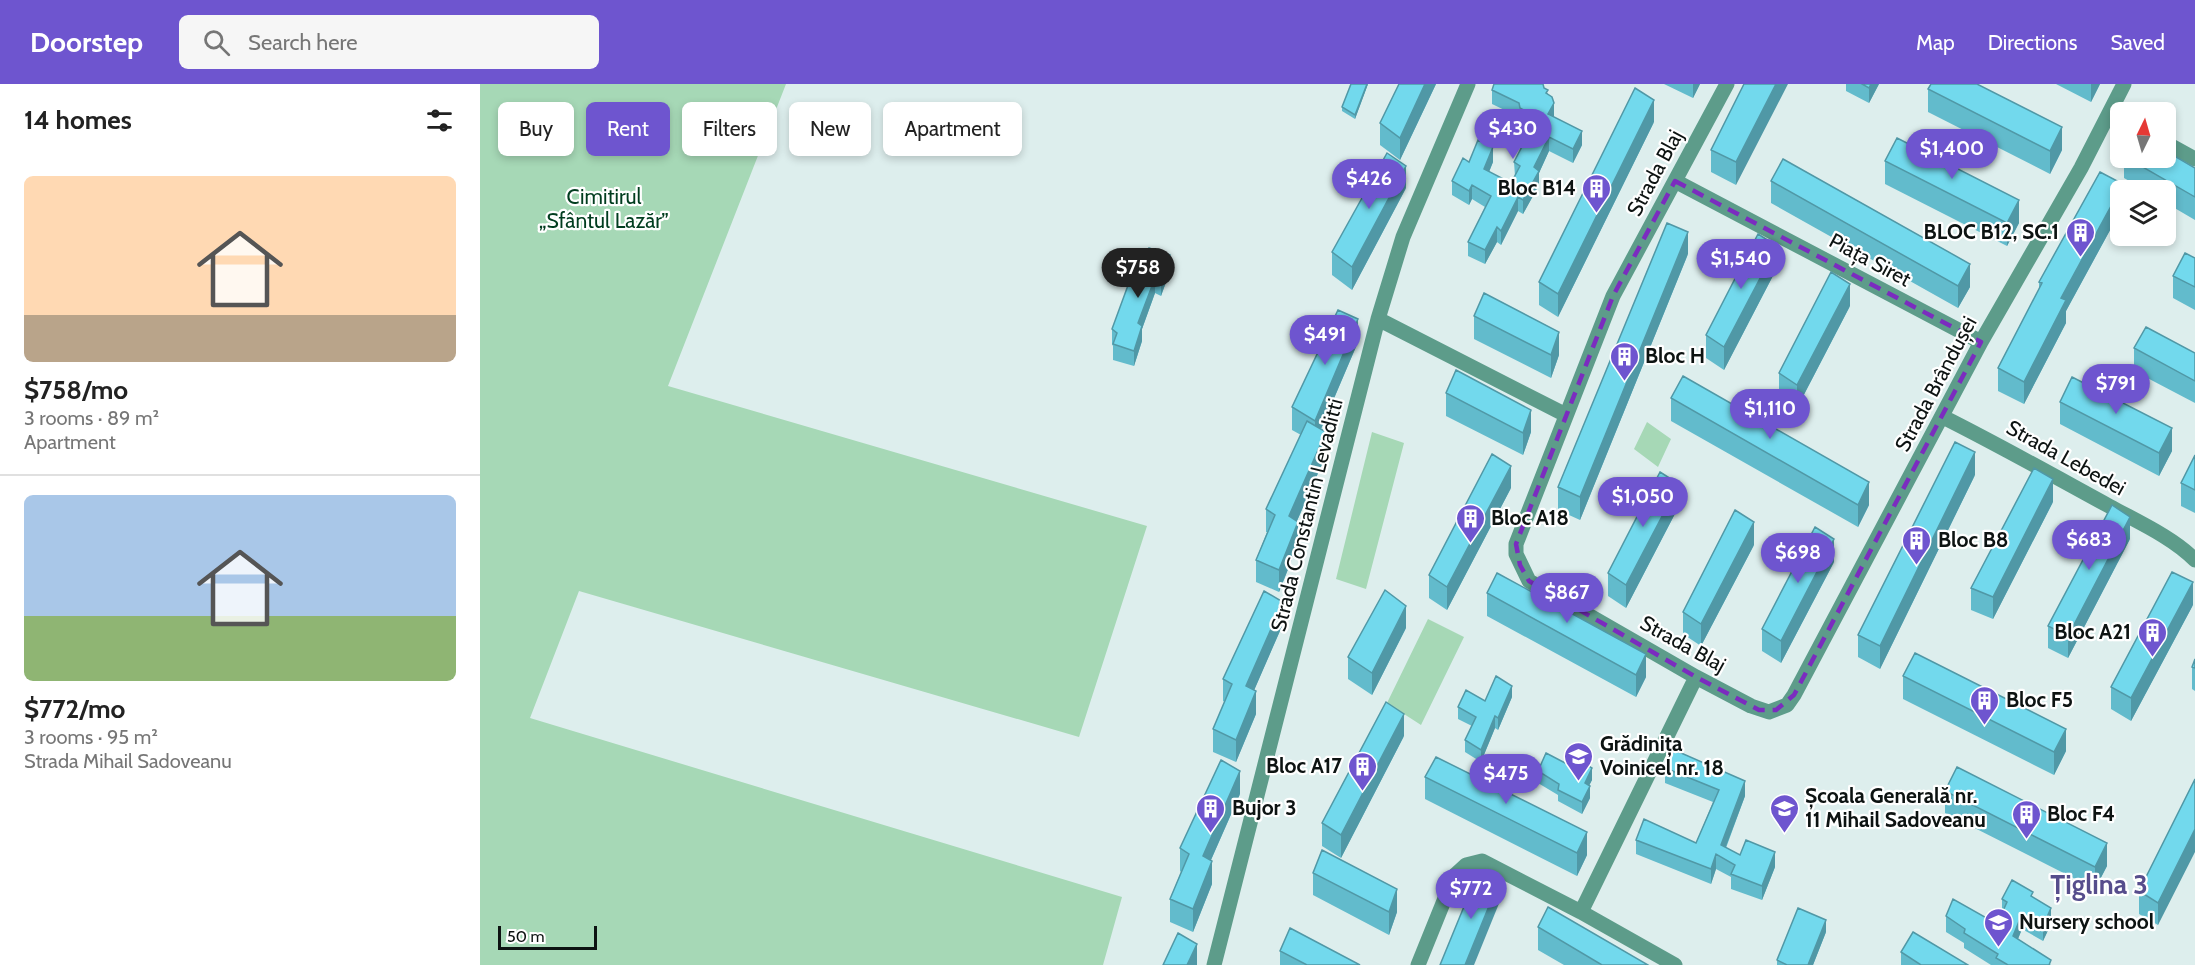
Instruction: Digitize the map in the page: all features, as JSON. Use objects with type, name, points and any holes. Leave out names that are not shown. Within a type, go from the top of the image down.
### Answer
[{"type":"street","name":"Strada Constantin Levaditti","points":[[1214,965],[1378,319],[1403,237],[1468,84]]},
{"type":"street","name":"Strada Blaj","points":[[1727,84],[1612,296],[1516,544],[1516,554],[1529,581],[1696,677],[1759,710],[1769,712],[1787,705]]},
{"type":"street","name":"Strada Brândușei","points":[[2120,102],[2124,84]]},
{"type":"street","name":"Strada Brândușei","points":[[1787,705],[1982,342],[2110,127]]},
{"type":"street","points":[[2176,149],[2195,159]]},
{"type":"street","name":"Piața Siret","points":[[1675,181],[1982,342]]},
{"type":"street","points":[[1378,319],[1566,415]]},
{"type":"street","name":"Strada Lebedei","points":[[1943,417],[1999,445],[2158,534],[2195,560]]},
{"type":"street","points":[[1581,912],[1696,677]]},
{"type":"street","points":[[1418,965],[1454,876],[1466,865],[1482,861],[1581,912],[1675,965]]},
{"type":"highlighted area","points":[[1675,181],[1981,342],[1794,695],[1776,710],[1759,710],[1696,677],[1529,581],[1520,565],[1516,544],[1613,296]]},
{"type":"green space","name":"Cimitirul „Sfântul Lazăr”","points":[[480,84],[786,84],[777,107],[777,102],[682,102],[682,156],[758,156],[668,386],[1147,526],[1079,737],[579,591],[530,718],[1122,897],[1103,965],[480,965]]},
{"type":"green space","points":[[1647,422],[1671,439],[1658,467],[1634,449]]},
{"type":"green space","points":[[1372,432],[1404,443],[1366,589],[1336,579]]},
{"type":"green space","points":[[1428,619],[1464,637],[1421,725],[1387,703]]},
{"type":"building","points":[[1351,84],[1367,84],[1355,115],[1342,107]]},
{"type":"building","points":[[1399,84],[1425,84],[1400,138],[1380,123]]},
{"type":"building","points":[[1494,84],[1543,84],[1548,90],[1546,93],[1552,97],[1554,103],[1548,114],[1582,131],[1573,149],[1549,137],[1534,167],[1539,171],[1523,200],[1518,197],[1501,231],[1497,227],[1485,250],[1468,242],[1491,196],[1472,185],[1469,191],[1452,181],[1463,158],[1469,162],[1478,140],[1493,147],[1484,169],[1511,183],[1520,166],[1514,162],[1527,137],[1530,139],[1540,119],[1520,108],[1519,103],[1492,90]]},
{"type":"building","points":[[1744,84],[1776,84],[1736,162],[1711,150]]},
{"type":"building","points":[[1931,84],[1977,84],[2062,127],[2050,151],[1928,89]]},
{"type":"building","points":[[1635,88],[1654,100],[1558,294],[1539,282]]},
{"type":"building","points":[[1897,138],[2019,200],[2007,223],[1885,161]]},
{"type":"building","points":[[1387,153],[1406,166],[1352,267],[1332,252]]},
{"type":"building","points":[[2176,157],[2195,168],[2195,197],[2176,186],[2176,180],[2165,180],[2144,168],[2176,168]]},
{"type":"building","points":[[1783,159],[1970,264],[1958,286],[1771,181]]},
{"type":"building","points":[[2100,172],[2115,180],[2110,180],[2110,208],[2061,298],[2066,300],[2024,382],[1998,368],[2042,283],[2039,282]]},
{"type":"building","points":[[1667,223],[1688,232],[1580,497],[1558,487]]},
{"type":"building","points":[[1758,234],[1777,246],[1724,347],[1706,335]]},
{"type":"building","points":[[1149,248],[1170,255],[1161,280],[1155,278],[1138,323],[1142,326],[1134,351],[1113,344],[1117,333],[1112,329],[1134,269],[1140,271]]},
{"type":"building","points":[[2185,253],[2195,258],[2195,287],[2173,276]]},
{"type":"building","points":[[1831,272],[1850,284],[1797,385],[1779,373]]},
{"type":"building","points":[[1484,293],[1559,332],[1551,355],[1474,316]]},
{"type":"building","points":[[1338,310],[1358,319],[1315,421],[1292,407]]},
{"type":"building","points":[[2146,327],[2195,353],[2195,381],[2134,348]]},
{"type":"building","points":[[1456,370],[1531,410],[1523,433],[1446,393]]},
{"type":"building","points":[[1683,376],[1869,482],[1858,505],[1671,398]]},
{"type":"building","points":[[2072,377],[2172,428],[2159,453],[2060,402]]},
{"type":"building","points":[[1307,421],[1326,432],[1289,516],[1298,522],[1279,570],[1256,560],[1275,515],[1266,509]]},
{"type":"building","points":[[1955,442],[1975,452],[1880,646],[1858,635]]},
{"type":"building","points":[[1492,454],[1511,466],[1447,587],[1429,575]]},
{"type":"building","points":[[2195,455],[2195,490],[2181,483]]},
{"type":"building","points":[[2034,468],[2053,479],[1993,597],[1971,588]]},
{"type":"building","points":[[1660,472],[1679,484],[1626,585],[1608,573]]},
{"type":"building","points":[[2112,505],[2130,517],[2068,636],[2048,626]]},
{"type":"building","points":[[1735,510],[1754,522],[1701,624],[1683,612]]},
{"type":"building","points":[[1815,527],[1834,539],[1781,641],[1762,629]]},
{"type":"building","points":[[2172,572],[2193,582],[2131,698],[2111,687]]},
{"type":"building","points":[[1497,573],[1646,654],[1636,675],[1487,593]]},
{"type":"building","points":[[1385,590],[1406,606],[1372,673],[1348,657]]},
{"type":"building","points":[[1264,591],[1283,602],[1246,686],[1256,691],[1236,740],[1213,729],[1232,684],[1223,679]]},
{"type":"building","points":[[1915,653],[2066,729],[2054,752],[1903,676]]},
{"type":"building","points":[[1496,676],[1512,686],[1498,718],[1495,716],[1481,750],[1465,740],[1476,717],[1458,707],[1466,690],[1485,701]]},
{"type":"building","points":[[1386,702],[1404,714],[1341,835],[1322,823]]},
{"type":"building","points":[[1672,749],[1745,781],[1721,845],[1740,855],[1746,840],[1775,852],[1762,886],[1731,874],[1735,865],[1716,854],[1711,869],[1636,840],[1644,819],[1696,843],[1719,790],[1665,768]]},
{"type":"building","points":[[1546,753],[1567,764],[1571,755],[1592,768],[1585,783],[1590,786],[1582,802],[1558,790],[1559,784],[1538,771]]},
{"type":"building","points":[[1436,757],[1587,832],[1577,853],[1425,777]]},
{"type":"building","points":[[1221,760],[1240,771],[1203,856],[1212,861],[1193,909],[1170,899],[1189,854],[1180,848]]},
{"type":"building","points":[[1957,767],[2107,843],[2095,867],[1945,791]]},
{"type":"building","points":[[2195,779],[2195,829],[2158,903],[2139,891]]},
{"type":"building","points":[[1322,850],[1397,889],[1389,912],[1313,873]]},
{"type":"building","points":[[1479,870],[1500,879],[1465,965],[1440,965]]},
{"type":"building","points":[[2012,880],[2033,892],[2031,896],[2051,908],[2043,926],[2022,914],[2013,936],[2051,960],[2049,965],[2008,965],[1996,958],[1998,954],[1964,933],[1965,929],[1946,916],[1953,899],[1997,924],[2007,902],[2002,899]]},
{"type":"building","points":[[1548,907],[1648,965],[1602,965],[1538,927]]},
{"type":"building","points":[[1798,908],[1826,920],[1808,965],[1787,965],[1777,960]]},
{"type":"building","points":[[1290,928],[1360,965],[1307,965],[1280,951]]},
{"type":"building","points":[[1913,932],[1968,965],[1921,965],[1901,952]]},
{"type":"building","points":[[1178,933],[1197,944],[1187,965],[1163,965]]},
{"type":"place","name":"Bloc B14","points":[[1597,214]]},
{"type":"place","name":"BLOC B12, SC.1","points":[[2080,258]]},
{"type":"place","name":"Bloc H","points":[[1624,382]]},
{"type":"place","name":"Bloc A18","points":[[1470,544]]},
{"type":"place","name":"Bloc B8","points":[[1917,566]]},
{"type":"place","name":"Bloc A21","points":[[2152,658]]},
{"type":"place","name":"Bloc F5","points":[[1985,726]]},
{"type":"place","name":"Grădinița Voinicel nr. 18","points":[[1579,782]]},
{"type":"place","name":"Bloc A17","points":[[1363,792]]},
{"type":"place","name":"Bujor 3","points":[[1211,834]]},
{"type":"place","name":"Școala Generală nr. 11 Mihail Sadoveanu","points":[[1784,834]]},
{"type":"place","name":"Bloc F4","points":[[2026,840]]},
{"type":"place","name":"Nursery school","points":[[1998,948]]},
{"type":"district","name":"Țiglina 3","points":[[2099,885]]}]
